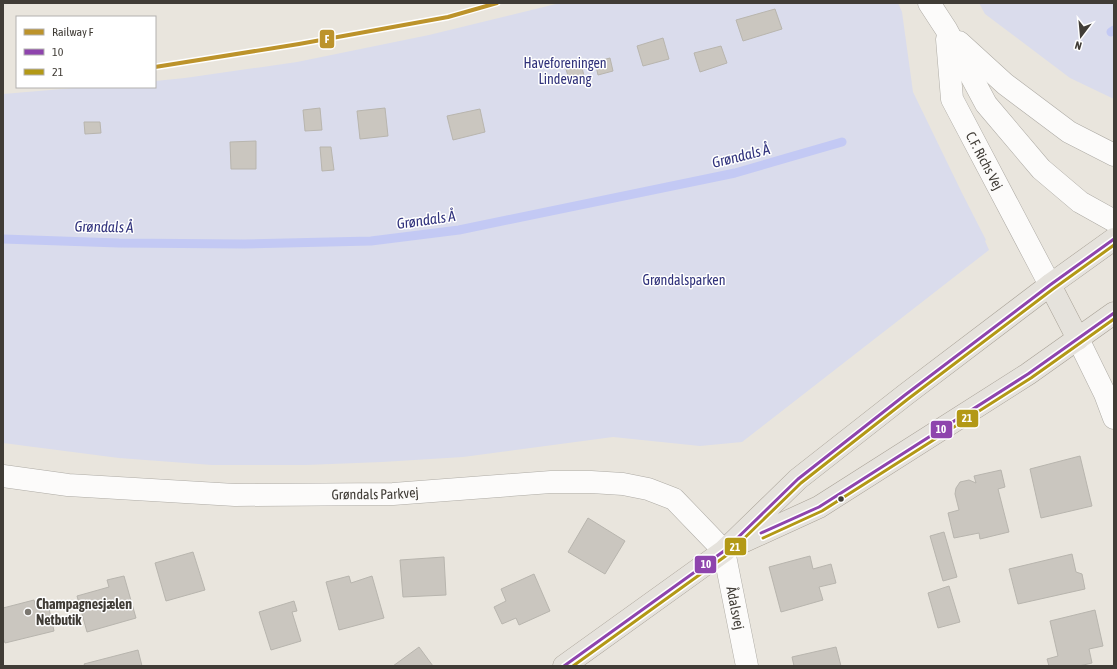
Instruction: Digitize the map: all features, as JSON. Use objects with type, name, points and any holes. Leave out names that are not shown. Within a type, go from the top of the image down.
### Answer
[{"type":"main road","points":[[564,666],[724,550],[798,479],[905,395],[1114,238]]},
{"type":"main road","points":[[1050,285],[1078,338]]},
{"type":"main road","points":[[724,550],[819,507],[1028,374],[1114,313]]},
{"type":"street","name":"C.F. Richs Vej","points":[[929,3],[946,30],[986,104],[1042,169],[1080,202],[1114,221]]},
{"type":"street","name":"C.F. Richs Vej","points":[[946,30],[1005,84],[1069,132],[1114,155]]},
{"type":"street","name":"C.F. Richs Vej","points":[[946,30],[952,99],[1050,285]]},
{"type":"street","points":[[1078,338],[1105,394],[1114,418]]},
{"type":"street","name":"Grøndals Parkvej","points":[[3,476],[68,485],[235,495],[393,494],[551,482],[623,484],[648,489],[674,499],[724,550]]},
{"type":"street","name":"Ådalsvej","points":[[724,550],[746,664]]},
{"type":"green space","name":"Grøndalsparken","points":[[560,3],[898,3],[902,12],[913,92],[986,240],[985,241],[989,250],[742,442],[700,446],[613,437],[463,457],[306,465],[212,465],[119,458],[3,443],[3,94],[74,88],[156,88],[156,81],[297,62],[429,35]]},
{"type":"green space","points":[[979,3],[1114,3],[1114,99],[1070,78],[985,14]]},
{"type":"building","points":[[775,9],[782,29],[743,41],[736,20]]},
{"type":"building","points":[[663,38],[669,59],[643,66],[637,46]]},
{"type":"building","points":[[721,46],[727,63],[700,72],[694,53]]},
{"type":"building","points":[[610,58],[613,71],[598,75],[595,62]]},
{"type":"building","points":[[581,63],[584,76],[569,79],[565,66]]},
{"type":"building","points":[[320,108],[322,130],[305,131],[303,110]]},
{"type":"building","points":[[385,108],[388,136],[360,139],[357,111]]},
{"type":"building","points":[[480,109],[485,132],[453,140],[447,116]]},
{"type":"building","points":[[84,122],[100,122],[101,133],[85,134]]},
{"type":"building","points":[[256,141],[256,169],[231,169],[230,142]]},
{"type":"building","points":[[320,147],[331,147],[334,170],[322,171]]},
{"type":"building","points":[[1080,456],[1092,506],[1041,518],[1030,469]]},
{"type":"building","points":[[1001,470],[1005,487],[998,489],[1009,532],[980,539],[979,533],[954,538],[948,513],[959,510],[955,494],[956,488],[960,482],[969,480],[976,483],[974,476]]},
{"type":"building","points":[[588,518],[625,541],[605,574],[568,552]]},
{"type":"building","points":[[944,532],[957,577],[943,581],[930,536]]},
{"type":"building","points":[[193,552],[205,590],[166,601],[155,563]]},
{"type":"building","points":[[1072,554],[1076,572],[1082,574],[1085,589],[1018,604],[1009,569]]},
{"type":"building","points":[[810,556],[813,569],[831,564],[836,583],[819,587],[823,600],[781,612],[769,567]]},
{"type":"building","points":[[444,557],[446,595],[403,597],[400,560]]},
{"type":"building","points":[[534,574],[550,611],[519,625],[516,618],[502,624],[494,607],[506,601],[501,589]]},
{"type":"building","points":[[124,576],[136,618],[87,632],[77,596],[109,587],[107,580]]},
{"type":"building","points":[[349,576],[351,583],[372,576],[384,618],[339,630],[326,582]]},
{"type":"building","points":[[949,586],[960,622],[938,628],[928,593]]},
{"type":"building","points":[[34,600],[36,607],[48,604],[54,631],[5,643],[3,638],[3,608]]},
{"type":"building","points":[[294,601],[297,611],[292,612],[301,641],[271,650],[259,612]]},
{"type":"building","points":[[1095,610],[1103,646],[1089,649],[1092,663],[1079,666],[1049,666],[1047,659],[1058,656],[1050,621]]},
{"type":"building","points":[[419,647],[433,666],[393,666]]},
{"type":"building","points":[[836,647],[841,666],[794,666],[792,657]]},
{"type":"building","points":[[138,650],[142,666],[85,666],[84,664]]},
{"type":"waterway","name":"Grøndals Å","points":[[3,239],[119,243],[244,244],[371,241],[459,230],[735,173],[842,142]]},
{"type":"rail line","name":"F","points":[[156,67],[299,44],[448,17],[497,3]]},
{"type":"transit line","name":"10","points":[[564,666],[724,551],[798,479],[905,395],[1050,285],[1114,239]]},
{"type":"transit line","name":"21","points":[[573,666],[727,555],[801,483],[908,399],[1053,289],[1114,245]]},
{"type":"transit line","name":"10","points":[[761,533],[819,507],[1028,374],[1114,313]]},
{"type":"transit line","name":"21","points":[[763,538],[822,511],[1031,378],[1114,319]]},
{"type":"place","name":"Champagnesjælen Netbutik","points":[[28,612]]},
{"type":"park label","name":"Haveforeningen Lindevang","points":[[565,72]]}]
